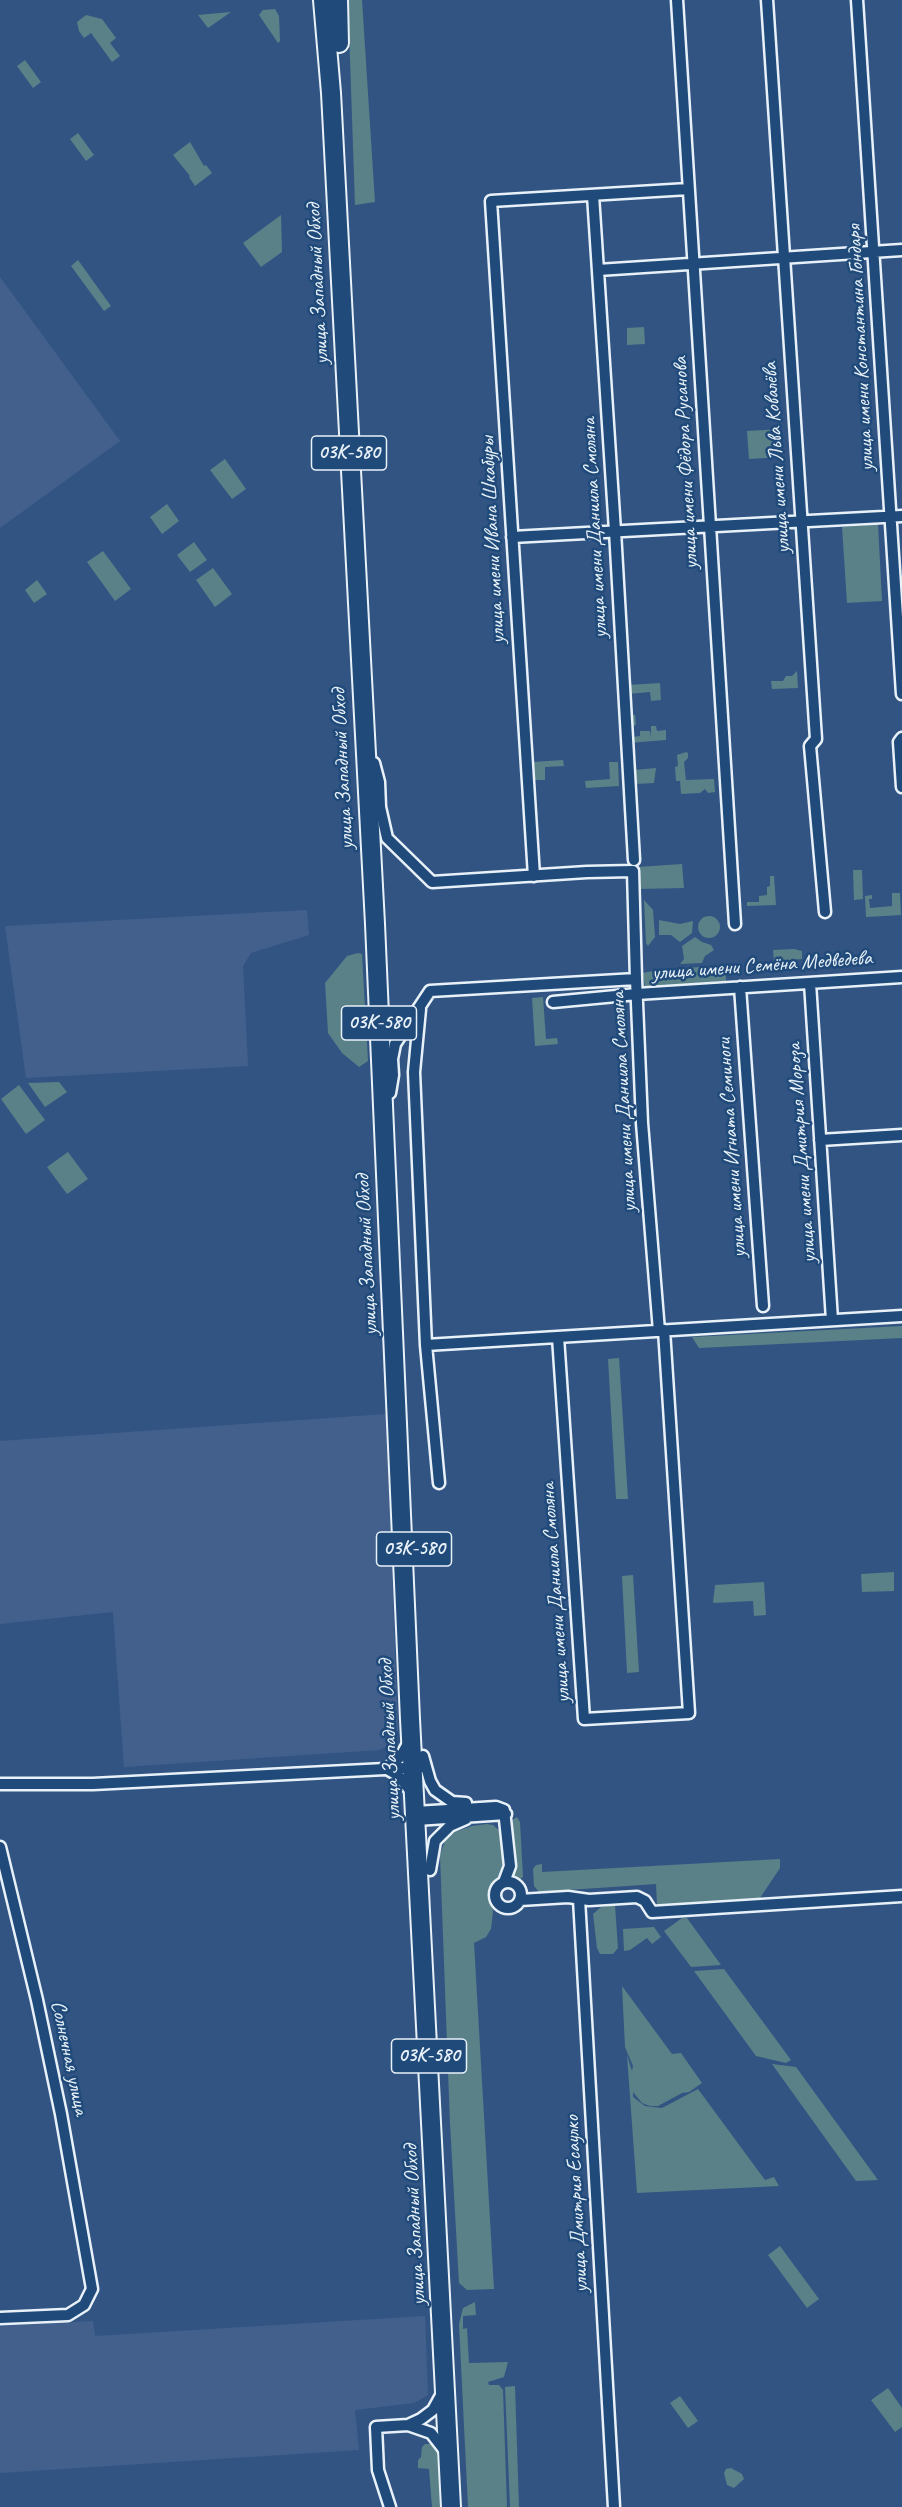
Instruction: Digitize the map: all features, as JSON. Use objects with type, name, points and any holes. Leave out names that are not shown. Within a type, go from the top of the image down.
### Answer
[{"type":"highway","name":"улица Западный Обход","points":[[324,0],[331,93],[375,924],[411,1734],[420,1763]]},
{"type":"highway","name":"улица Западный Обход","points":[[338,0],[347,240],[402,1290],[420,1812],[451,2507]]},
{"type":"highway","name":"улица Западный Обход","points":[[420,1812],[430,1870],[453,2324],[459,2507]]},
{"type":"street","name":"улица имени Фёдора Русанова","points":[[677,0],[735,924]]},
{"type":"street","name":"улица имени Льва Ковалёва","points":[[767,0],[816,739],[810,746],[825,912]]},
{"type":"street","name":"улица имени Константина Гондаря","points":[[857,0],[902,694]]},
{"type":"street","points":[[592,195],[688,189]]},
{"type":"street","name":"улица имени Ивана Шкабуры","points":[[534,876],[491,201],[592,195]]},
{"type":"street","name":"улица имени Даниила Смоляна","points":[[592,195],[634,860]]},
{"type":"street","points":[[598,270],[902,250]]},
{"type":"street","points":[[512,537],[902,516]]},
{"type":"street","points":[[902,738],[899,742],[902,787]]},
{"type":"street","points":[[374,763],[387,838],[432,882],[534,876]]},
{"type":"street","name":"улица имени Даниила Смоляна","points":[[534,876],[633,871],[642,1123],[661,1330],[689,1713],[584,1719],[558,1336]]},
{"type":"street","name":"улица имени Семёна Медведева","points":[[553,1002],[637,994],[902,977]]},
{"type":"street","points":[[390,1093],[395,1044],[430,991],[636,979]]},
{"type":"street","name":"улица имени Дмитрия Мороза","points":[[810,983],[832,1320]]},
{"type":"street","name":"улица имени Игната Семиноги","points":[[740,987],[763,1306]]},
{"type":"street","points":[[421,1006],[414,1072],[426,1345],[439,1483]]},
{"type":"street","points":[[820,1140],[902,1135]]},
{"type":"street","points":[[426,1345],[902,1316]]},
{"type":"street","points":[[387,1769],[406,1751],[411,1734]]},
{"type":"street","points":[[0,1784],[93,1784],[387,1769],[420,1763],[430,1781],[444,1797],[452,1802],[486,1804],[504,1810],[510,1866],[504,1882],[496,1891],[498,1902],[510,1908],[520,1900],[568,1897],[589,1900],[637,1897],[645,1901],[652,1912],[902,1896]]},
{"type":"street","points":[[387,1769],[405,1782],[420,1812]]},
{"type":"street","points":[[420,1812],[496,1807]]},
{"type":"street","points":[[420,1812],[471,1817],[506,1814]]},
{"type":"street","points":[[430,1870],[435,1841],[450,1826],[471,1817]]},
{"type":"street","name":"Солнечная улица","points":[[0,1847],[47,2045],[92,2279],[89,2297],[77,2312],[68,2315],[0,2318]]},
{"type":"street","points":[[504,1882],[513,1882],[519,1887],[520,1900]]},
{"type":"street","name":"улица Дмитрия Есаулко","points":[[579,1899],[614,2507]]},
{"type":"street","points":[[408,2425],[433,2410],[441,2397],[446,2377]]},
{"type":"street","points":[[390,2507],[378,2470],[375,2427],[408,2425],[431,2433],[443,2445],[449,2458]]},
{"type":"shaded area","points":[[0,277],[120,441],[0,528]]},
{"type":"shaded area","points":[[307,910],[309,935],[251,953],[243,966],[248,1066],[26,1078],[5,926]]},
{"type":"shaded area","points":[[386,1414],[398,1729],[395,1739],[388,1746],[379,1750],[124,1767],[113,1612],[0,1624],[0,1441]]},
{"type":"shaded area","points":[[425,2316],[428,2395],[414,2403],[355,2410],[359,2450],[0,2473],[0,2326],[93,2321],[95,2336]]},
{"type":"green space","points":[[348,0],[362,0],[375,202],[355,205]]},
{"type":"green space","points":[[275,9],[279,16],[280,41],[278,43],[259,15],[263,10]]},
{"type":"green space","points":[[231,12],[208,28],[198,15]]},
{"type":"green space","points":[[86,15],[102,19],[116,38],[110,43],[120,56],[112,62],[91,33],[84,38],[79,31],[77,22]]},
{"type":"green space","points":[[25,60],[41,82],[33,88],[17,66]]},
{"type":"green space","points":[[78,133],[94,155],[86,161],[70,139]]},
{"type":"green space","points":[[190,142],[204,166],[206,165],[212,173],[195,186],[173,155]]},
{"type":"green space","points":[[281,215],[282,252],[261,267],[243,243]]},
{"type":"green space","points":[[78,260],[111,306],[104,311],[71,266]]},
{"type":"green space","points":[[644,327],[645,344],[627,345],[627,328]]},
{"type":"green space","points":[[781,429],[783,457],[749,459],[747,431]]},
{"type":"green space","points":[[225,459],[246,489],[232,499],[210,470]]},
{"type":"green space","points":[[167,504],[179,521],[162,534],[150,517]]},
{"type":"green space","points":[[878,524],[882,601],[847,603],[842,527]]},
{"type":"green space","points":[[194,542],[207,560],[190,572],[177,555]]},
{"type":"green space","points":[[103,551],[131,589],[115,601],[87,562]]},
{"type":"green space","points":[[213,568],[232,594],[215,607],[196,580]]},
{"type":"green space","points":[[37,580],[47,594],[34,603],[25,590]]},
{"type":"green space","points":[[797,671],[798,688],[772,689],[771,681],[783,681],[786,676],[792,676]]},
{"type":"green space","points":[[660,683],[661,700],[651,701],[650,692],[628,694],[628,685]]},
{"type":"green space","points":[[629,709],[632,709],[632,715],[635,715],[636,725],[632,726],[633,737],[640,736],[640,731],[650,731],[651,737],[651,726],[656,726],[657,731],[666,730],[666,740],[628,743]]},
{"type":"green space","points":[[686,752],[688,758],[684,762],[686,780],[714,779],[715,792],[708,793],[705,789],[700,793],[681,794],[680,781],[676,781],[675,767],[678,766],[677,755]]},
{"type":"green space","points":[[563,760],[564,766],[545,767],[545,780],[534,780],[533,762]]},
{"type":"green space","points":[[609,762],[618,762],[619,786],[586,788],[585,781],[610,779]]},
{"type":"green space","points":[[656,768],[654,783],[635,784],[634,770]]},
{"type":"green space","points":[[682,864],[684,888],[638,889],[637,867]]},
{"type":"green space","points":[[853,870],[862,870],[863,899],[854,900]]},
{"type":"green space","points":[[770,876],[774,876],[776,905],[747,906],[747,902],[759,902],[759,896],[767,895]]},
{"type":"green space","points":[[892,893],[900,893],[901,915],[866,917],[865,896],[872,895],[872,899],[869,899],[870,908],[892,906]]},
{"type":"green space","points":[[644,900],[653,910],[655,937],[648,946],[646,943]]},
{"type":"green space","points":[[705,916],[713,916],[720,923],[720,931],[713,938],[705,938],[698,931],[698,923]]},
{"type":"green space","points":[[659,920],[680,924],[693,921],[692,933],[680,942],[671,935],[659,935]]},
{"type":"green space","points":[[695,937],[711,945],[714,950],[705,956],[702,963],[680,964],[684,959],[682,946]]},
{"type":"green space","points":[[773,950],[802,951],[802,959],[774,961]]},
{"type":"green space","points":[[362,954],[368,1061],[359,1067],[342,1053],[328,1033],[325,983],[347,956]]},
{"type":"green space","points":[[725,965],[726,981],[645,987],[643,973],[653,971],[666,974],[675,969]]},
{"type":"green space","points":[[543,997],[546,1039],[557,1038],[558,1044],[535,1046],[532,998]]},
{"type":"green space","points":[[59,1082],[67,1092],[45,1107],[28,1083]]},
{"type":"green space","points":[[19,1085],[45,1120],[26,1134],[1,1099]]},
{"type":"green space","points":[[68,1152],[88,1179],[67,1194],[47,1167]]},
{"type":"green space","points":[[902,1326],[902,1338],[699,1348],[692,1337]]},
{"type":"green space","points":[[619,1358],[628,1499],[616,1499],[608,1359]]},
{"type":"green space","points":[[894,1572],[894,1591],[862,1592],[861,1574]]},
{"type":"green space","points":[[633,1575],[639,1672],[627,1673],[622,1576]]},
{"type":"green space","points":[[764,1582],[766,1615],[754,1616],[753,1601],[713,1603],[715,1585]]},
{"type":"green space","points":[[517,1817],[520,1822],[523,1877],[518,1881],[514,1878],[510,1821]]},
{"type":"green space","points":[[487,1824],[493,1825],[500,1831],[503,1863],[491,1894],[493,1912],[491,1929],[486,1937],[474,1943],[494,2289],[467,2290],[459,2283],[450,2124],[440,1855],[445,1841],[455,1832]]},
{"type":"green space","points":[[780,1859],[780,1868],[760,1898],[657,1905],[656,1884],[539,1892],[534,1886],[533,1869],[536,1865],[542,1864],[542,1872]]},
{"type":"green space","points":[[615,1905],[618,1948],[613,1954],[600,1954],[597,1948],[593,1914],[601,1907]]},
{"type":"green space","points":[[682,1918],[687,1918],[721,1965],[691,1967],[664,1931]]},
{"type":"green space","points":[[654,1927],[661,1937],[652,1944],[647,1938],[630,1950],[624,1951],[623,1929]]},
{"type":"green space","points":[[724,1969],[791,2060],[786,2063],[756,2056],[694,1971]]},
{"type":"green space","points":[[622,1986],[672,2054],[681,2053],[702,2083],[689,2092],[682,2093],[658,2106],[642,2103],[633,2092],[633,2097],[645,2106],[662,2108],[698,2089],[765,2180],[774,2177],[779,2186],[637,2193],[627,2055],[632,2071],[633,2066],[625,2047]]},
{"type":"green space","points":[[772,2064],[796,2067],[878,2180],[856,2181]]},
{"type":"green space","points":[[780,2246],[819,2299],[807,2308],[768,2255]]},
{"type":"green space","points":[[475,2302],[476,2315],[463,2316],[463,2329],[467,2328],[469,2363],[508,2362],[504,2377],[488,2382],[489,2385],[499,2385],[503,2390],[507,2507],[468,2507],[459,2324],[463,2308]]},
{"type":"green space","points":[[515,2386],[519,2507],[510,2507],[505,2387]]},
{"type":"green space","points":[[888,2388],[902,2408],[902,2427],[895,2432],[871,2400]]},
{"type":"green space","points":[[680,2396],[698,2421],[688,2428],[670,2403]]},
{"type":"green space","points":[[425,2444],[433,2444],[440,2450],[447,2507],[432,2507],[429,2469],[418,2468],[418,2460]]},
{"type":"green space","points":[[731,2468],[742,2474],[744,2479],[734,2488],[727,2485],[724,2473],[726,2469]]}]
